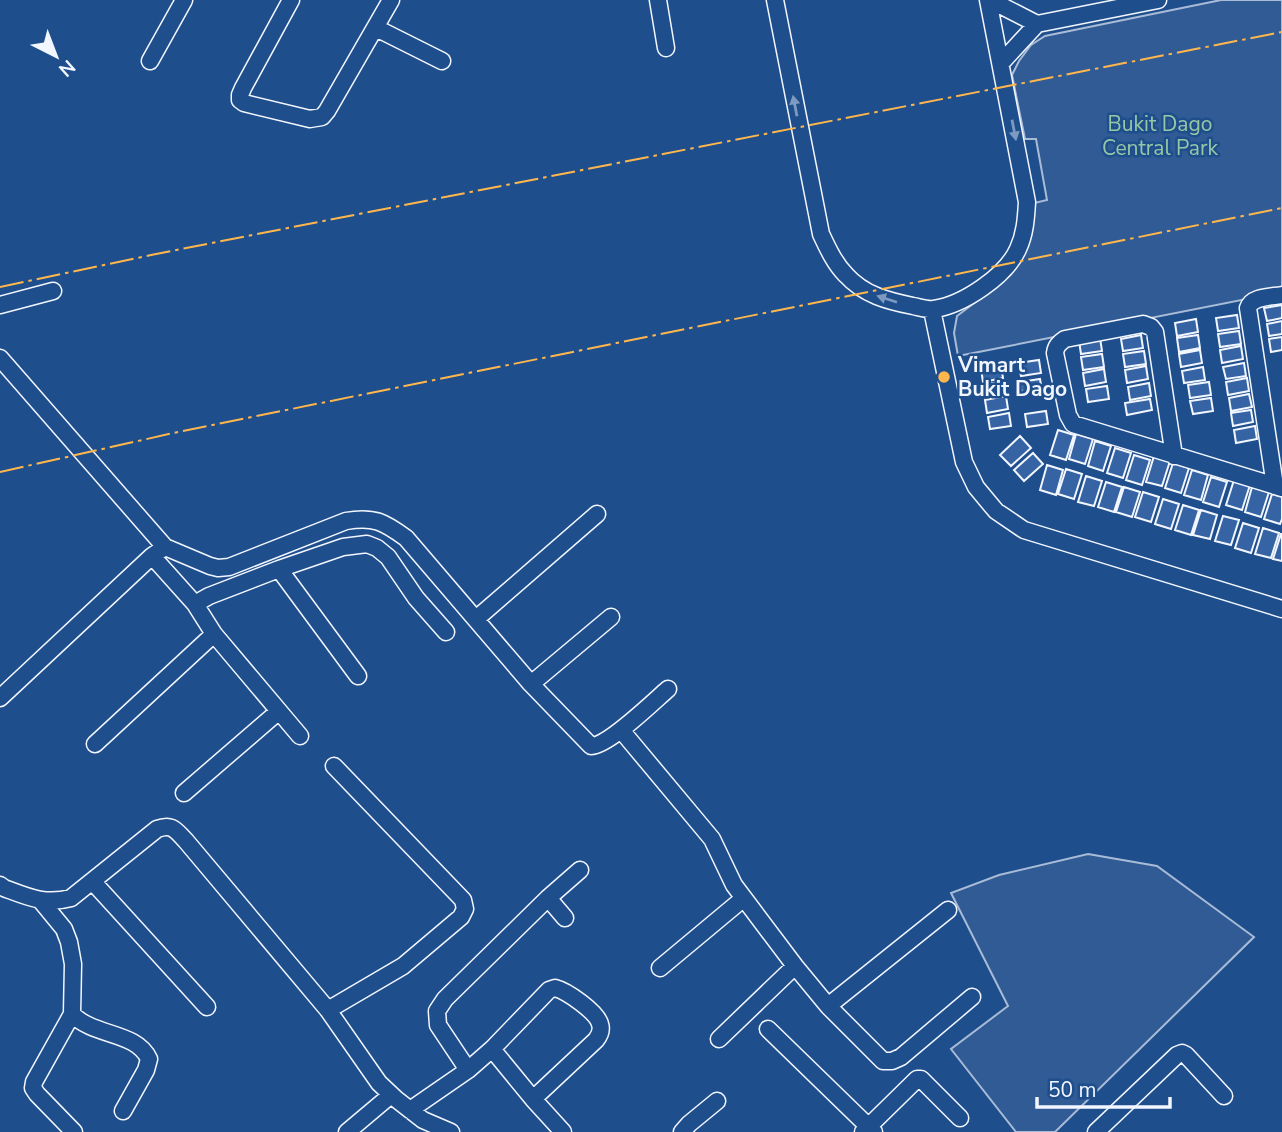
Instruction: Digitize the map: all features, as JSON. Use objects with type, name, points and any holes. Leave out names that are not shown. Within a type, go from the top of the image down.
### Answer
[{"type":"street","points":[[150,61],[184,0]]},
{"type":"street","points":[[291,0],[243,88],[240,100],[310,119],[323,117],[391,0]]},
{"type":"street","points":[[658,0],[666,48]]},
{"type":"street","points":[[775,0],[821,234],[830,252],[845,274],[861,289],[887,301],[932,310],[965,299],[987,285],[1018,251],[1026,228],[1027,202],[989,0]]},
{"type":"street","points":[[989,0],[1037,24]]},
{"type":"street","points":[[1001,63],[1037,24],[1158,0]]},
{"type":"street","points":[[376,28],[442,61]]},
{"type":"street","points":[[0,305],[53,291]]},
{"type":"street","points":[[1174,456],[1155,332],[1151,327],[1143,324],[1065,339],[1056,346],[1055,353],[1068,415],[1073,424],[1174,456],[1279,487],[1248,308],[1254,300],[1282,295]]},
{"type":"street","points":[[932,310],[964,462],[976,487],[996,510],[1024,530],[1282,609]]},
{"type":"street","points":[[0,358],[158,552],[214,634],[300,736]]},
{"type":"street","points":[[476,619],[597,514]]},
{"type":"street","points":[[158,552],[218,568],[229,567],[346,521],[363,518],[387,524],[406,538],[531,684],[591,746],[598,746],[621,730],[668,690]]},
{"type":"street","points":[[195,604],[209,596],[342,547],[367,544],[388,557],[416,598],[446,632]]},
{"type":"street","points":[[0,698],[158,552]]},
{"type":"street","points":[[279,569],[358,676]]},
{"type":"street","points":[[531,684],[611,617]]},
{"type":"street","points":[[95,744],[214,634]]},
{"type":"street","points":[[184,793],[279,711]]},
{"type":"street","points":[[621,730],[712,839],[734,885],[795,966],[828,1006],[876,1056],[883,1061],[901,1057],[972,997]]},
{"type":"street","points":[[328,1010],[403,967],[461,917],[465,909],[463,900],[334,766]]},
{"type":"street","points":[[0,885],[41,901],[71,898],[157,829],[170,827],[186,841],[328,1010],[379,1083],[423,1120],[451,1132]]},
{"type":"street","points":[[468,1070],[438,1025],[438,1012],[445,999],[580,870]]},
{"type":"street","points":[[93,882],[207,1007]]},
{"type":"street","points":[[548,898],[565,918]]},
{"type":"street","points":[[660,968],[744,898]]},
{"type":"street","points":[[41,901],[64,929],[69,942],[73,964],[72,1014],[33,1088],[74,1132]]},
{"type":"street","points":[[828,1006],[948,910]]},
{"type":"street","points":[[719,1039],[795,966]]},
{"type":"street","points":[[410,1110],[468,1070],[549,990],[564,990],[597,1016],[601,1034],[533,1099]]},
{"type":"street","points":[[72,1014],[88,1026],[145,1050],[149,1059],[146,1070],[123,1111]]},
{"type":"street","points":[[768,1029],[869,1131],[917,1079],[921,1079],[960,1118]]},
{"type":"street","points":[[492,1049],[563,1132]]},
{"type":"street","points":[[1096,1132],[1177,1055],[1186,1055],[1224,1096]]},
{"type":"street","points":[[348,1132],[391,1095]]},
{"type":"street","points":[[682,1132],[717,1101]]},
{"type":"shaded area","name":"Bukit Dago Central Park","points":[[1221,0],[1282,0],[1282,292],[958,356],[954,333],[957,316],[990,291],[1034,203],[1047,200],[1036,139],[1025,139],[1012,75],[1019,61],[1031,45],[1045,36]]},
{"type":"shaded area","points":[[1088,854],[1157,866],[1254,937],[1055,1132],[1016,1132],[951,1049],[1008,1006],[951,893],[999,875]]},
{"type":"building","points":[[1282,305],[1282,318],[1267,321],[1264,308]]},
{"type":"building","points":[[1237,315],[1239,328],[1218,331],[1216,318]]},
{"type":"building","points":[[1196,319],[1198,332],[1177,336],[1175,323]]},
{"type":"building","points":[[1282,321],[1282,334],[1269,336],[1267,324]]},
{"type":"building","points":[[1239,331],[1241,344],[1220,347],[1218,334]]},
{"type":"building","points":[[1141,335],[1143,348],[1123,351],[1121,339]]},
{"type":"building","points":[[1198,335],[1200,348],[1179,352],[1177,338]]},
{"type":"building","points":[[1282,337],[1282,350],[1271,352],[1269,339]]},
{"type":"building","points":[[1100,338],[1102,351],[1081,354],[1079,341]]},
{"type":"building","points":[[1241,346],[1243,359],[1222,363],[1220,350]]},
{"type":"building","points":[[1200,350],[1202,363],[1181,367],[1179,354]]},
{"type":"building","points":[[1144,351],[1146,364],[1125,367],[1123,354]]},
{"type":"building","points":[[1102,354],[1104,367],[1083,370],[1081,357]]},
{"type":"building","points":[[1039,360],[1041,373],[1021,376],[1018,363]]},
{"type":"building","points":[[1244,363],[1246,376],[1226,379],[1223,367]]},
{"type":"building","points":[[1001,365],[1003,378],[983,382],[981,369]]},
{"type":"building","points":[[1146,366],[1148,379],[1127,383],[1125,370]]},
{"type":"building","points":[[1203,367],[1205,380],[1184,383],[1182,371]]},
{"type":"building","points":[[1104,369],[1106,382],[1085,386],[1083,373]]},
{"type":"building","points":[[1247,378],[1249,391],[1228,395],[1226,382]]},
{"type":"building","points":[[1040,379],[1042,391],[1022,395],[1020,382]]},
{"type":"building","points":[[1004,381],[1006,394],[985,397],[983,385]]},
{"type":"building","points":[[1209,382],[1211,395],[1190,398],[1188,385]]},
{"type":"building","points":[[1149,383],[1151,396],[1130,400],[1128,387]]},
{"type":"building","points":[[1107,386],[1109,399],[1088,402],[1086,389]]},
{"type":"building","points":[[1249,394],[1252,407],[1231,411],[1229,398]]},
{"type":"building","points":[[1006,396],[1008,409],[987,413],[985,400]]},
{"type":"building","points":[[1211,398],[1213,411],[1193,414],[1190,401]]},
{"type":"building","points":[[1150,399],[1152,410],[1127,415],[1125,403]]},
{"type":"building","points":[[1251,410],[1253,422],[1233,426],[1231,413]]},
{"type":"building","points":[[1046,411],[1048,424],[1027,427],[1025,414]]},
{"type":"building","points":[[1009,413],[1011,426],[990,429],[988,417]]},
{"type":"building","points":[[1255,426],[1257,439],[1236,443],[1234,430]]},
{"type":"building","points":[[1058,430],[1074,435],[1066,460],[1050,455]]},
{"type":"building","points":[[1076,434],[1093,439],[1085,464],[1069,459]]},
{"type":"building","points":[[1020,436],[1031,448],[1011,466],[1000,455]]},
{"type":"building","points":[[1095,441],[1111,446],[1103,471],[1088,466]]},
{"type":"building","points":[[1115,448],[1131,453],[1123,478],[1107,473]]},
{"type":"building","points":[[1033,453],[1043,464],[1024,481],[1014,470]]},
{"type":"building","points":[[1134,455],[1150,460],[1142,485],[1126,480]]},
{"type":"building","points":[[1154,456],[1170,461],[1162,486],[1146,482]]},
{"type":"building","points":[[1173,463],[1189,468],[1181,493],[1165,488]]},
{"type":"building","points":[[1047,465],[1063,470],[1056,495],[1040,490]]},
{"type":"building","points":[[1066,469],[1082,474],[1074,499],[1058,494]]},
{"type":"building","points":[[1192,470],[1208,475],[1201,500],[1184,495]]},
{"type":"building","points":[[1086,476],[1102,481],[1094,506],[1078,502]]},
{"type":"building","points":[[1211,477],[1227,482],[1219,507],[1203,502]]},
{"type":"building","points":[[1234,480],[1250,485],[1242,510],[1226,505]]},
{"type":"building","points":[[1106,482],[1122,487],[1114,512],[1098,507]]},
{"type":"building","points":[[1124,487],[1140,492],[1132,517],[1116,512]]},
{"type":"building","points":[[1252,487],[1269,492],[1261,517],[1245,512]]},
{"type":"building","points":[[1143,492],[1159,497],[1151,522],[1135,517]]},
{"type":"building","points":[[1272,494],[1282,497],[1280,524],[1264,519]]},
{"type":"building","points":[[1163,499],[1179,504],[1171,529],[1155,524]]},
{"type":"building","points":[[1183,505],[1199,510],[1191,535],[1175,530]]},
{"type":"building","points":[[1201,510],[1217,515],[1210,539],[1193,535]]},
{"type":"building","points":[[1223,516],[1239,520],[1231,545],[1215,541]]},
{"type":"building","points":[[1243,523],[1259,528],[1251,553],[1235,548]]},
{"type":"building","points":[[1263,528],[1279,533],[1271,558],[1255,554]]},
{"type":"building","points":[[1282,534],[1282,561],[1273,559]]},
{"type":"power","points":[[0,287],[1282,32]]},
{"type":"power","points":[[0,472],[178,432],[1282,208]]},
{"type":"place","name":"Vimart Bukit Dago","points":[[944,377]]}]
